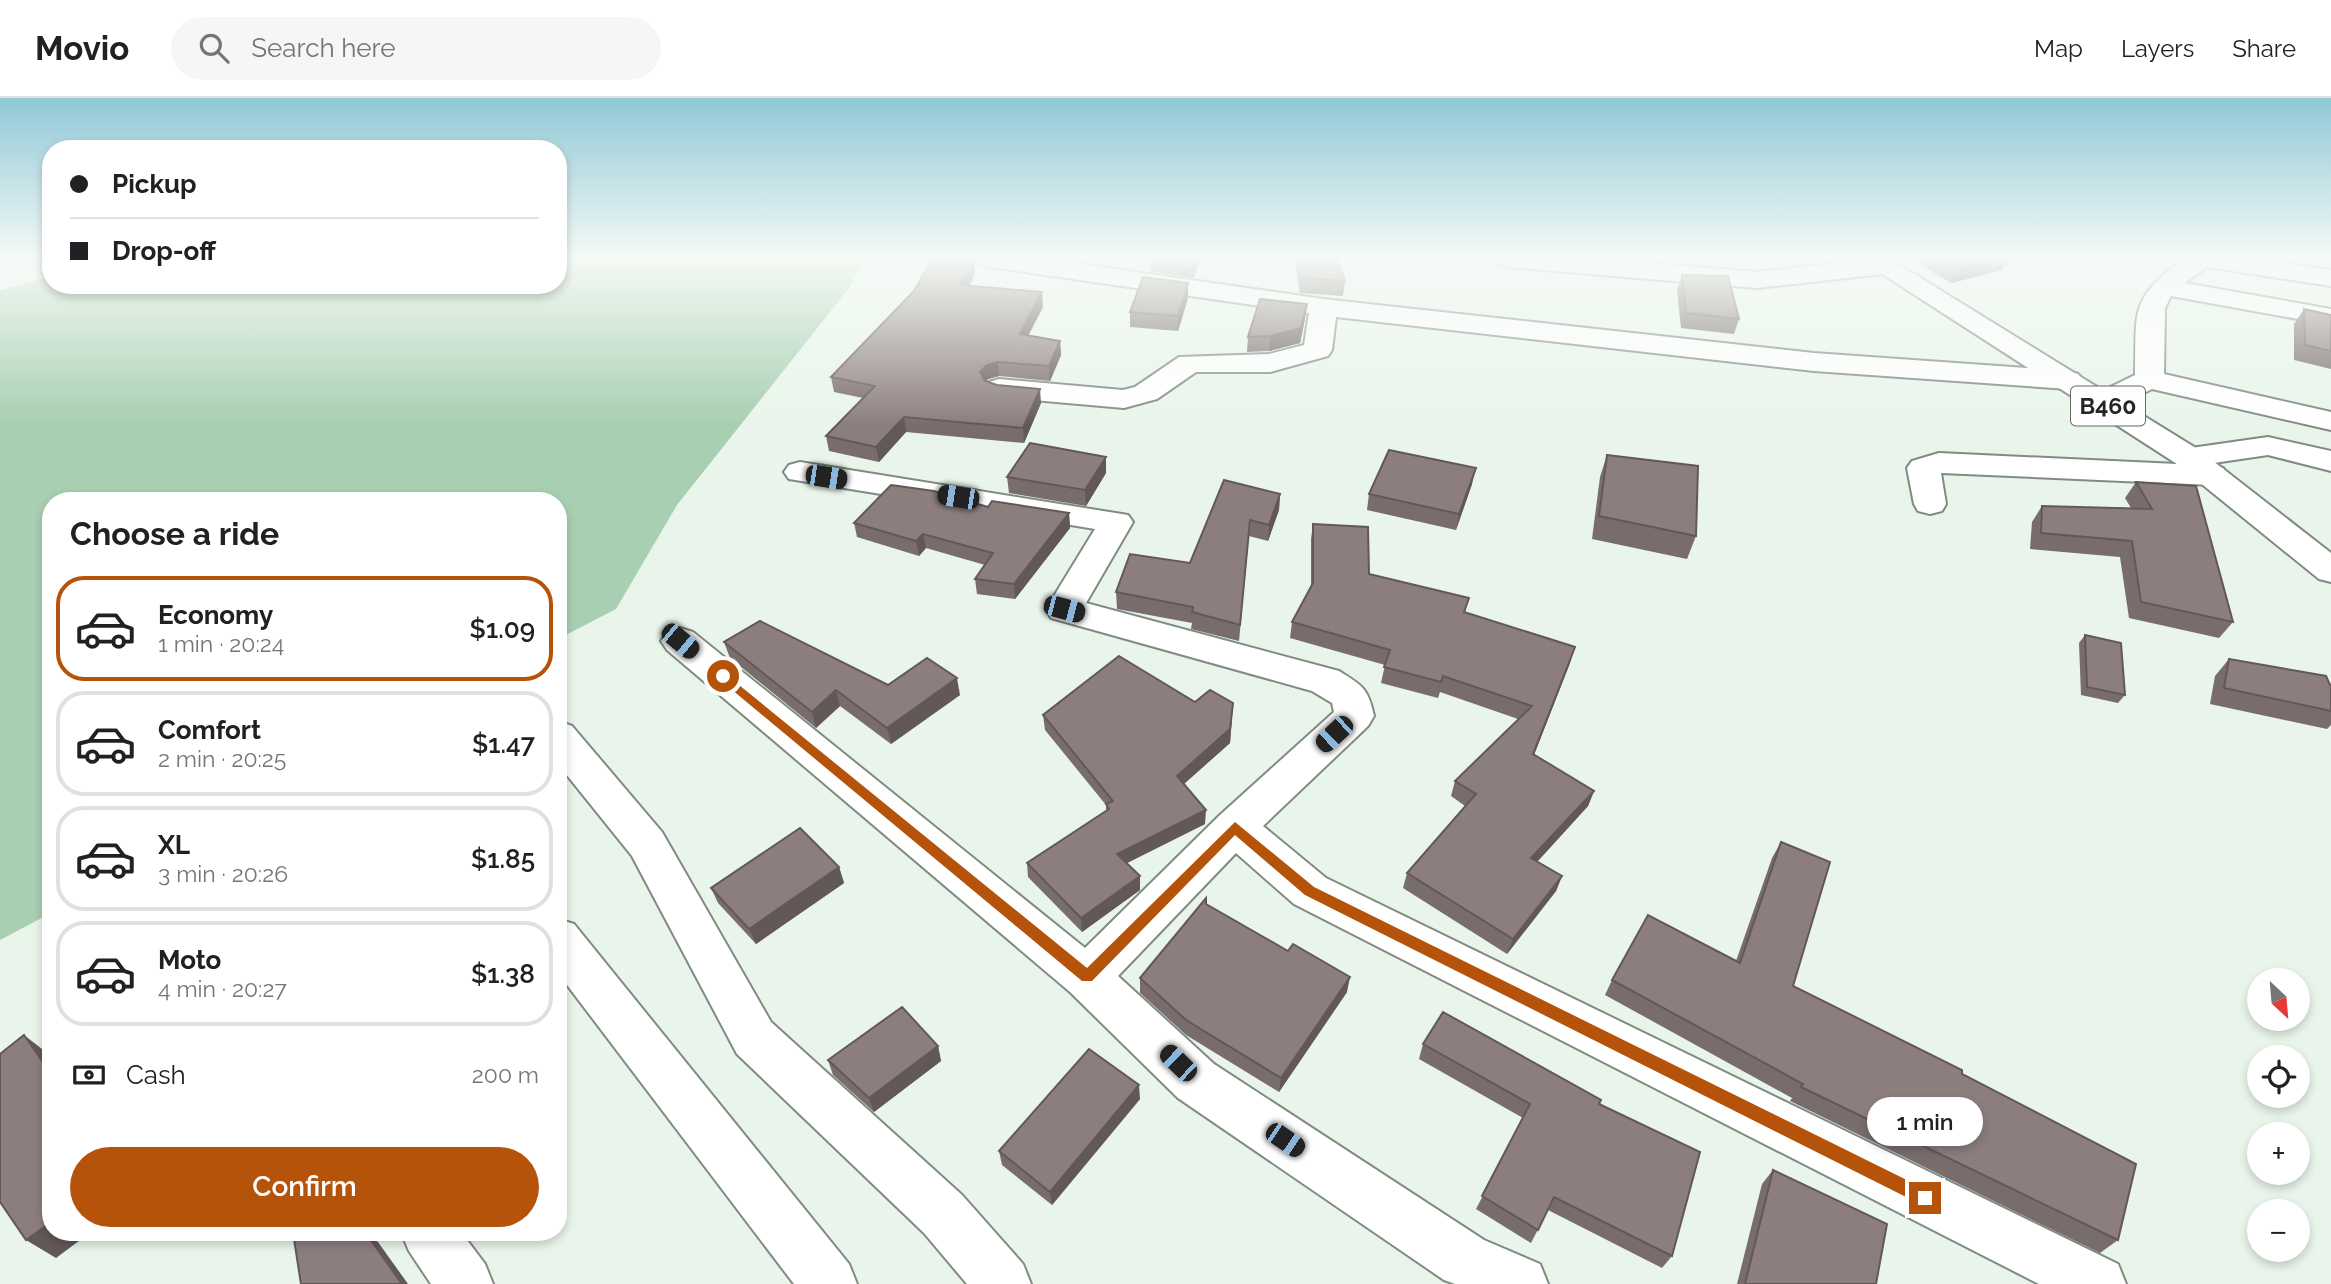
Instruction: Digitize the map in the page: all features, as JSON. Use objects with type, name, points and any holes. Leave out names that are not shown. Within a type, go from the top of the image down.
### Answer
[{"type":"street","points":[[999,388],[1124,399],[1146,393],[1189,363],[1270,363],[1318,350],[1322,314]]},
{"type":"street","points":[[1389,314],[1814,362],[2068,380]]},
{"type":"street","name":"B460","points":[[1961,314],[2103,402],[2200,466],[2331,571]]},
{"type":"street","points":[[2149,379],[2151,314]]},
{"type":"street","points":[[2103,402],[2149,379],[2331,421]]},
{"type":"street","points":[[1930,504],[1923,468],[1939,463],[2200,466],[2268,446],[2331,461]]},
{"type":"street","points":[[800,472],[1116,522],[1064,609],[1325,681],[1350,696],[1354,716],[1235,827],[1087,977]]},
{"type":"street","points":[[680,641],[1087,977],[1196,1081],[1464,1260],[1520,1284]]},
{"type":"street","points":[[567,747],[647,844],[754,1038],[943,1214],[1003,1284]]},
{"type":"street","points":[[1235,827],[1310,891],[2098,1284]]},
{"type":"street","points":[[567,950],[828,1284]]},
{"type":"street","points":[[434,1241],[465,1284]]},
{"type":"green space","points":[[0,314],[828,314],[677,505],[616,609],[567,634],[567,492],[42,492],[42,918],[0,940]]},
{"type":"building","points":[[891,314],[1030,314],[1020,334],[1060,341],[1049,366],[998,362],[987,365],[980,372],[985,381],[997,385],[1040,389],[1023,428],[904,417],[876,447],[826,436],[875,386],[831,377]]},
{"type":"building","points":[[1255,314],[1304,314],[1301,328],[1270,336],[1248,337]]},
{"type":"building","points":[[1698,314],[1738,314],[1739,319]]},
{"type":"building","points":[[2304,314],[2331,315],[2331,351],[2305,345]]},
{"type":"building","points":[[1030,443],[1106,457],[1085,490],[1007,477]]},
{"type":"building","points":[[1389,450],[1476,468],[1459,514],[1369,494]]},
{"type":"building","points":[[1607,455],[1698,466],[1696,536],[1599,516]]},
{"type":"building","points":[[1224,480],[1280,494],[1269,525],[1250,520],[1240,625],[1192,612],[1193,607],[1116,592],[1130,554],[1190,563]]},
{"type":"building","points":[[2136,482],[2196,486],[2233,622],[2141,602],[2132,541],[2041,533],[2042,506],[2152,509]]},
{"type":"building","points":[[891,485],[934,491],[988,507],[992,501],[1069,513],[1014,584],[975,579],[993,553],[923,534],[916,541],[854,523]]},
{"type":"building","points":[[1313,524],[1368,527],[1369,574],[1469,598],[1464,612],[1575,647],[1533,754],[1594,791],[1531,858],[1562,876],[1513,939],[1407,873],[1476,794],[1455,781],[1532,706],[1443,676],[1441,682],[1384,667],[1390,650],[1292,622],[1313,583]]},
{"type":"building","points":[[760,621],[888,685],[927,658],[957,678],[887,728],[836,690],[812,712],[724,642]]},
{"type":"building","points":[[2085,635],[2121,643],[2125,695],[2087,687]]},
{"type":"building","points":[[1119,656],[1195,702],[1210,690],[1233,703],[1230,729],[1177,776],[1206,810],[1117,854],[1140,876],[1081,918],[1027,863],[1109,809],[1106,804],[1113,801],[1043,715]]},
{"type":"building","points":[[2229,659],[2326,676],[2331,687],[2331,711],[2224,688]]},
{"type":"building","points":[[800,828],[839,867],[749,929],[711,888]]},
{"type":"building","points":[[1781,842],[1830,862],[1793,986],[1962,1070],[1962,1074],[2136,1164],[2118,1240],[1801,1087],[1803,1084],[1612,980],[1648,915],[1740,963]]},
{"type":"building","points":[[1206,898],[1206,904],[1288,951],[1293,944],[1350,977],[1281,1078],[1186,1020],[1140,978]]},
{"type":"building","points":[[902,1007],[938,1046],[869,1098],[828,1060]]},
{"type":"building","points":[[1443,1012],[1601,1100],[1599,1104],[1700,1152],[1672,1256],[1554,1197],[1538,1230],[1482,1196],[1530,1104],[1423,1044]]},
{"type":"building","points":[[24,1035],[42,1061],[42,1228],[26,1240],[0,1202],[0,1054]]},
{"type":"building","points":[[1089,1049],[1139,1085],[1050,1192],[999,1151]]},
{"type":"building","points":[[1773,1170],[1887,1224],[1876,1284],[1745,1284]]},
{"type":"building","points":[[294,1241],[371,1241],[402,1284],[301,1284]]},
{"type":"route","points":[[723,676],[1087,977],[1235,827],[1310,891],[1925,1198]]}]
